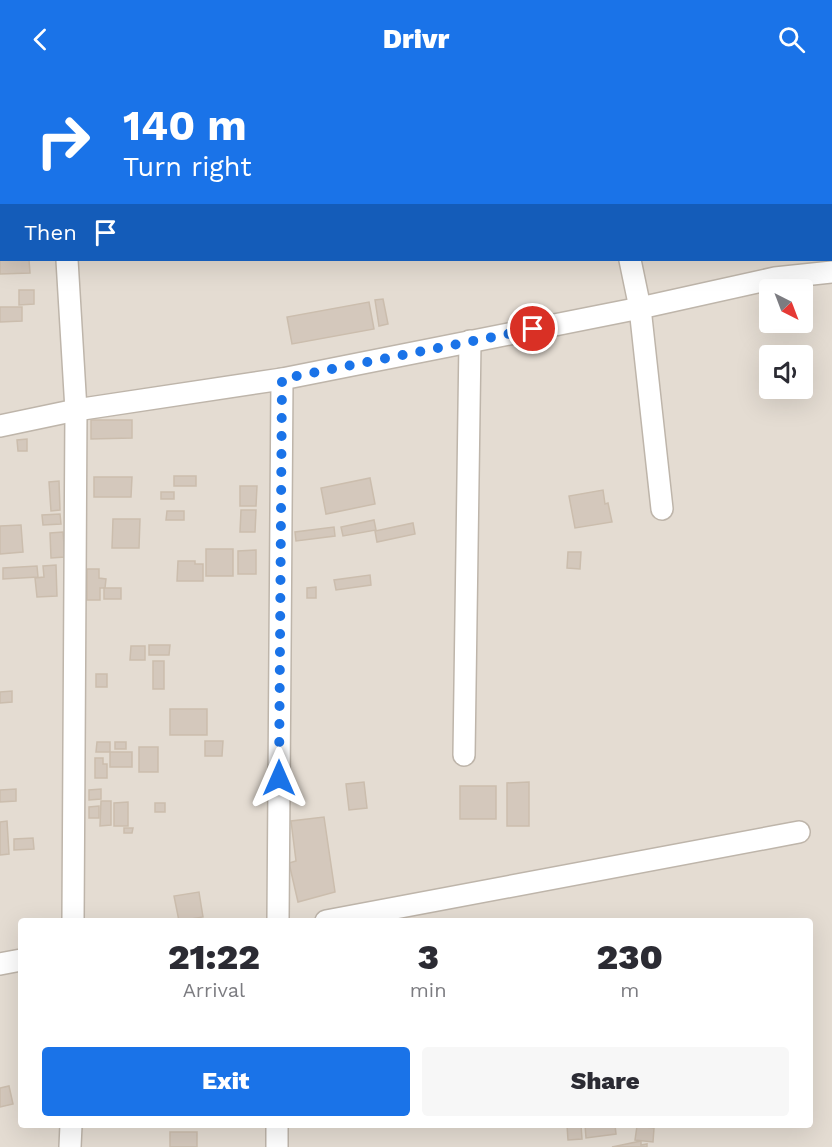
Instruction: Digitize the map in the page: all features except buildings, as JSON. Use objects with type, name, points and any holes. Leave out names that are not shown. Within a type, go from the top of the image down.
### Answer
[{"type":"street","points":[[67,261],[76,410],[73,918]]},
{"type":"street","points":[[630,261],[639,308],[662,509]]},
{"type":"street","points":[[0,426],[76,410],[282,379],[639,308],[774,278],[832,272]]},
{"type":"street","points":[[464,755],[470,342]]},
{"type":"street","points":[[278,918],[282,379]]},
{"type":"street","points":[[342,918],[799,832]]},
{"type":"street","points":[[0,964],[18,961]]},
{"type":"street","points":[[70,1128],[70,1147]]},
{"type":"street","points":[[277,1128],[277,1147]]},
{"type":"shaded area","points":[[0,261],[832,261],[832,1147],[0,1147]]},
{"type":"route","points":[[279,778],[282,379],[533,329]]}]
